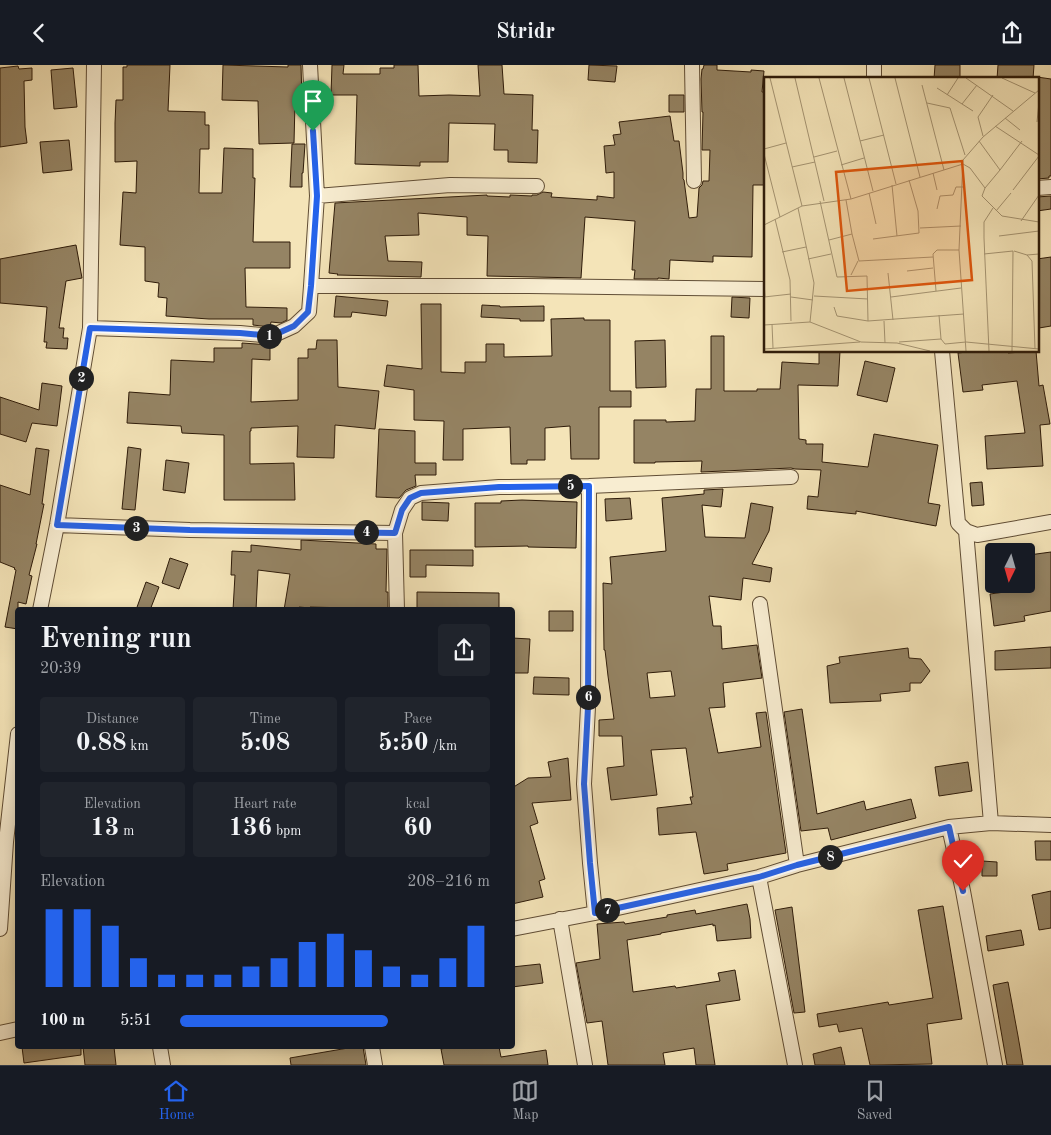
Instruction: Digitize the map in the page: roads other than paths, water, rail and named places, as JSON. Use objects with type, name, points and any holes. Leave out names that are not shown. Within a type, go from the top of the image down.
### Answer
[{"type":"street","points":[[41,607],[57,525],[90,328],[94,65]]},
{"type":"street","points":[[90,328],[240,333],[272,336],[294,326],[308,312],[317,196],[310,65]]},
{"type":"street","points":[[692,65],[694,181]]},
{"type":"street","points":[[317,196],[450,185],[537,186]]},
{"type":"street","points":[[1038,188],[1051,187]]},
{"type":"street","points":[[311,286],[764,289]]},
{"type":"street","points":[[942,353],[958,523],[966,531],[977,535],[1051,522]]},
{"type":"street","points":[[397,607],[395,533],[402,510],[410,498],[421,493],[499,487],[589,486],[791,477]]},
{"type":"street","points":[[589,486],[588,707],[584,784],[595,913]]},
{"type":"street","points":[[57,525],[190,530],[395,533]]},
{"type":"street","points":[[966,531],[992,823]]},
{"type":"street","points":[[760,603],[797,865]]},
{"type":"street","points":[[0,929],[12,843],[15,788]]},
{"type":"street","points":[[515,928],[759,877],[797,865],[949,827],[992,823],[1051,825]]},
{"type":"street","points":[[949,827],[963,891],[995,1065]]},
{"type":"street","points":[[759,877],[795,1065]]},
{"type":"street","points":[[560,919],[584,1065]]},
{"type":"street","points":[[0,1033],[15,1030]]},
{"type":"street","points":[[160,1049],[163,1065]]},
{"type":"street","points":[[372,1049],[376,1065]]}]
